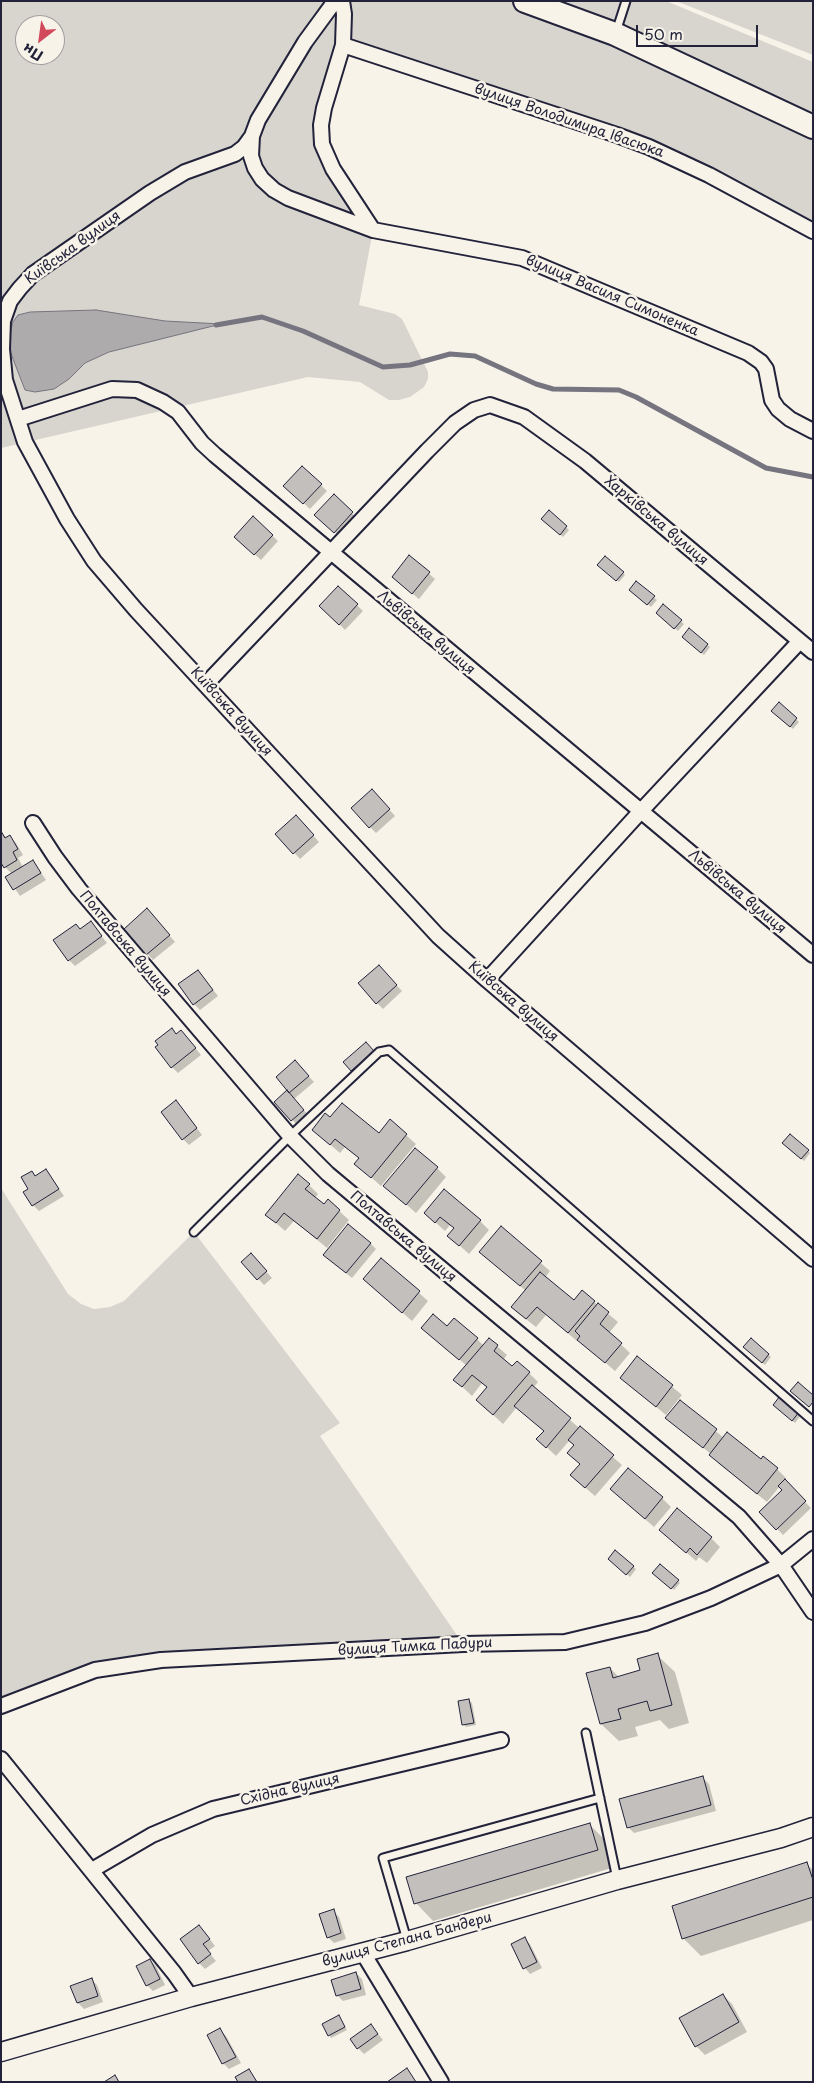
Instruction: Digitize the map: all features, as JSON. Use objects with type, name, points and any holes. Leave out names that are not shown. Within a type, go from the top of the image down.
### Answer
[{"type":"main road","points":[[534,3],[615,34],[813,127]]},
{"type":"street","name":"Київська вулиця","points":[[334,1],[305,42],[244,147],[235,154],[185,172],[150,193],[33,274],[10,301],[3,321],[2,349],[5,380],[25,442],[66,519],[94,561],[136,610],[438,936],[813,1259]]},
{"type":"street","points":[[342,1],[344,14],[343,45],[324,108],[321,125],[322,144],[333,169],[373,230]]},
{"type":"street","name":"вулиця Володимира Івасюка","points":[[343,45],[649,147],[709,175],[813,231]]},
{"type":"street","name":"вулиця Василя Симоненка","points":[[252,136],[251,156],[255,168],[262,179],[274,190],[288,198],[373,230],[522,258],[748,353],[761,362],[766,370],[772,400],[778,409],[790,419],[813,431]]},
{"type":"street","name":"Львівська вулиця","points":[[18,419],[112,388],[137,390],[164,402],[178,412],[214,455],[330,554],[813,955]]},
{"type":"street","name":"Харківська вулиця","points":[[330,554],[426,451],[455,424],[474,410],[490,406],[524,417],[585,461],[813,652]]},
{"type":"street","points":[[206,684],[330,554]]},
{"type":"street","points":[[487,980],[800,641]]},
{"type":"street","name":"Полтавська вулиця","points":[[33,823],[54,857],[79,889],[290,1136],[328,1174],[739,1517],[781,1565],[813,1612]]},
{"type":"street","name":"вулиця Тимка Падури","points":[[1,1706],[95,1670],[161,1660],[463,1644],[565,1642],[645,1623],[711,1598],[781,1565],[813,1539]]},
{"type":"street","name":"Східна вулиця","points":[[92,1870],[152,1835],[213,1808],[500,1740]]},
{"type":"street","points":[[1,1759],[92,1870],[191,1997]]},
{"type":"street","name":"вулиця Степана Бандери","points":[[1,2052],[191,1997],[407,1941],[617,1880],[781,1838],[813,1827]]},
{"type":"street","points":[[363,1953],[441,2082]]},
{"type":"lane","points":[[615,34],[626,1]]},
{"type":"lane","points":[[194,1232],[290,1136],[379,1052],[389,1050],[813,1421]]},
{"type":"lane","points":[[586,1733],[617,1880]]},
{"type":"lane","points":[[407,1941],[383,1858],[600,1798]]},
{"type":"shaded area","points":[[1,1],[666,1],[813,62],[813,231],[709,175],[343,45],[323,144],[373,230],[359,305],[395,314],[402,319],[428,372],[428,379],[424,387],[410,397],[389,400],[360,382],[308,377],[1,448]]},
{"type":"shaded area","points":[[676,1],[813,1],[813,55]]},
{"type":"shaded area","points":[[96,310],[165,321],[221,324],[109,352],[85,363],[69,379],[54,389],[35,392],[25,390],[10,351],[10,333],[13,322],[18,315],[30,312]]},
{"type":"shaded area","points":[[1,1188],[68,1294],[81,1304],[94,1309],[110,1307],[124,1301],[194,1232],[340,1423],[320,1436],[463,1644],[119,1665],[1,1706]]},
{"type":"building","points":[[302,466],[322,484],[303,504],[283,486]]},
{"type":"building","points":[[334,494],[353,512],[334,533],[314,515]]},
{"type":"building","points":[[549,510],[567,526],[560,535],[541,519]]},
{"type":"building","points":[[253,516],[273,535],[254,555],[234,537]]},
{"type":"building","points":[[409,555],[430,572],[412,594],[392,577]]},
{"type":"building","points":[[605,556],[624,572],[616,581],[597,565]]},
{"type":"building","points":[[636,581],[655,596],[647,605],[629,590]]},
{"type":"building","points":[[338,586],[358,604],[339,625],[319,606]]},
{"type":"building","points":[[663,604],[682,620],[674,629],[656,613]]},
{"type":"building","points":[[689,628],[708,644],[701,653],[682,637]]},
{"type":"building","points":[[779,702],[797,718],[790,727],[771,711]]},
{"type":"building","points":[[372,789],[390,809],[369,828],[351,808]]},
{"type":"building","points":[[296,815],[314,835],[293,854],[275,834]]},
{"type":"building","points":[[1,831],[5,838],[10,835],[18,849],[13,852],[17,860],[4,868],[1,863]]},
{"type":"building","points":[[33,860],[41,873],[13,890],[5,877]]},
{"type":"building","points":[[147,908],[170,935],[146,955],[124,929]]},
{"type":"building","points":[[91,921],[102,936],[68,961],[53,940],[76,924],[80,929]]},
{"type":"building","points":[[379,965],[397,985],[376,1004],[358,983]]},
{"type":"building","points":[[198,970],[213,990],[193,1005],[178,984]]},
{"type":"building","points":[[172,1028],[176,1034],[181,1030],[196,1048],[171,1068],[155,1047],[158,1045],[155,1041]]},
{"type":"building","points":[[366,1042],[374,1051],[351,1071],[343,1062]]},
{"type":"building","points":[[295,1060],[309,1076],[289,1093],[276,1077]]},
{"type":"building","points":[[287,1090],[304,1110],[291,1121],[274,1102]]},
{"type":"building","points":[[176,1100],[197,1128],[182,1140],[161,1112]]},
{"type":"building","points":[[342,1103],[379,1133],[390,1119],[407,1134],[371,1178],[354,1164],[359,1158],[335,1139],[330,1145],[312,1130],[325,1113],[330,1117]]},
{"type":"building","points":[[790,1134],[809,1150],[801,1159],[782,1143]]},
{"type":"building","points":[[415,1148],[438,1167],[406,1205],[383,1186]]},
{"type":"building","points":[[46,1169],[59,1189],[32,1206],[23,1192],[28,1189],[21,1177],[32,1171],[35,1176]]},
{"type":"building","points":[[298,1174],[310,1184],[305,1189],[324,1204],[328,1199],[340,1210],[317,1239],[284,1213],[276,1223],[265,1215]]},
{"type":"building","points":[[444,1189],[481,1220],[459,1246],[447,1236],[454,1228],[440,1217],[435,1223],[424,1213]]},
{"type":"building","points":[[348,1224],[371,1243],[346,1273],[323,1255]]},
{"type":"building","points":[[501,1226],[542,1261],[520,1286],[479,1252]]},
{"type":"building","points":[[251,1253],[267,1271],[257,1280],[241,1262]]},
{"type":"building","points":[[381,1258],[420,1291],[402,1313],[363,1279]]},
{"type":"building","points":[[540,1272],[574,1300],[582,1290],[595,1301],[568,1333],[537,1307],[526,1319],[511,1307]]},
{"type":"building","points":[[598,1303],[609,1312],[600,1324],[622,1343],[605,1363],[577,1340],[580,1336],[575,1331]]},
{"type":"building","points":[[433,1314],[447,1326],[454,1318],[478,1338],[459,1360],[421,1328]]},
{"type":"building","points":[[489,1338],[498,1345],[494,1351],[512,1366],[517,1361],[530,1372],[493,1415],[476,1400],[487,1387],[472,1375],[462,1387],[453,1380]]},
{"type":"building","points":[[751,1338],[769,1354],[762,1363],[743,1347]]},
{"type":"building","points":[[637,1356],[673,1385],[656,1407],[620,1378]]},
{"type":"building","points":[[798,1382],[813,1395],[813,1402],[809,1407],[790,1391]]},
{"type":"building","points":[[532,1385],[571,1418],[546,1448],[536,1439],[544,1431],[514,1406]]},
{"type":"building","points":[[780,1396],[799,1412],[792,1421],[773,1405]]},
{"type":"building","points":[[680,1400],[717,1429],[703,1448],[665,1418]]},
{"type":"building","points":[[580,1426],[614,1455],[585,1488],[570,1475],[580,1464],[567,1453],[574,1445],[568,1440]]},
{"type":"building","points":[[727,1432],[761,1459],[763,1456],[778,1468],[757,1494],[709,1455]]},
{"type":"building","points":[[628,1468],[663,1497],[645,1519],[610,1489]]},
{"type":"building","points":[[785,1479],[806,1501],[776,1530],[759,1512],[782,1490],[778,1486]]},
{"type":"building","points":[[677,1508],[712,1537],[697,1555],[690,1548],[686,1553],[659,1530]]},
{"type":"building","points":[[615,1550],[634,1566],[626,1575],[608,1559]]},
{"type":"building","points":[[660,1564],[679,1580],[671,1589],[652,1573]]},
{"type":"building","points":[[658,1653],[672,1705],[650,1711],[647,1701],[618,1709],[621,1719],[600,1724],[586,1673],[610,1667],[613,1678],[640,1670],[637,1659]]},
{"type":"building","points":[[469,1699],[474,1723],[462,1725],[458,1701]]},
{"type":"building","points":[[703,1776],[711,1805],[627,1828],[619,1799]]},
{"type":"building","points":[[590,1823],[598,1850],[414,1904],[406,1877]]},
{"type":"building","points":[[807,1862],[813,1880],[813,1897],[682,1939],[672,1906]]},
{"type":"building","points":[[334,1909],[341,1933],[327,1938],[319,1914]]},
{"type":"building","points":[[199,1925],[210,1939],[203,1944],[211,1954],[198,1964],[180,1939]]},
{"type":"building","points":[[525,1937],[537,1962],[523,1969],[511,1944]]},
{"type":"building","points":[[150,1959],[160,1979],[146,1986],[136,1966]]},
{"type":"building","points":[[356,1972],[361,1989],[336,1996],[331,1980]]},
{"type":"building","points":[[92,1978],[98,1996],[77,2003],[70,1986]]},
{"type":"building","points":[[723,1994],[739,2022],[695,2047],[679,2018]]},
{"type":"building","points":[[339,2015],[345,2027],[328,2036],[322,2024]]},
{"type":"building","points":[[371,2024],[378,2034],[357,2049],[350,2039]]},
{"type":"building","points":[[220,2028],[236,2057],[222,2064],[207,2035]]},
{"type":"building","points":[[407,2068],[416,2082],[387,2082]]},
{"type":"building","points":[[249,2069],[257,2082],[238,2082],[235,2077]]},
{"type":"building","points":[[115,2075],[119,2082],[104,2082]]},
{"type":"waterway","points":[[216,325],[262,317],[303,331],[383,367],[410,365],[450,354],[475,356],[536,384],[553,389],[619,390],[636,397],[766,468],[813,477]]}]
